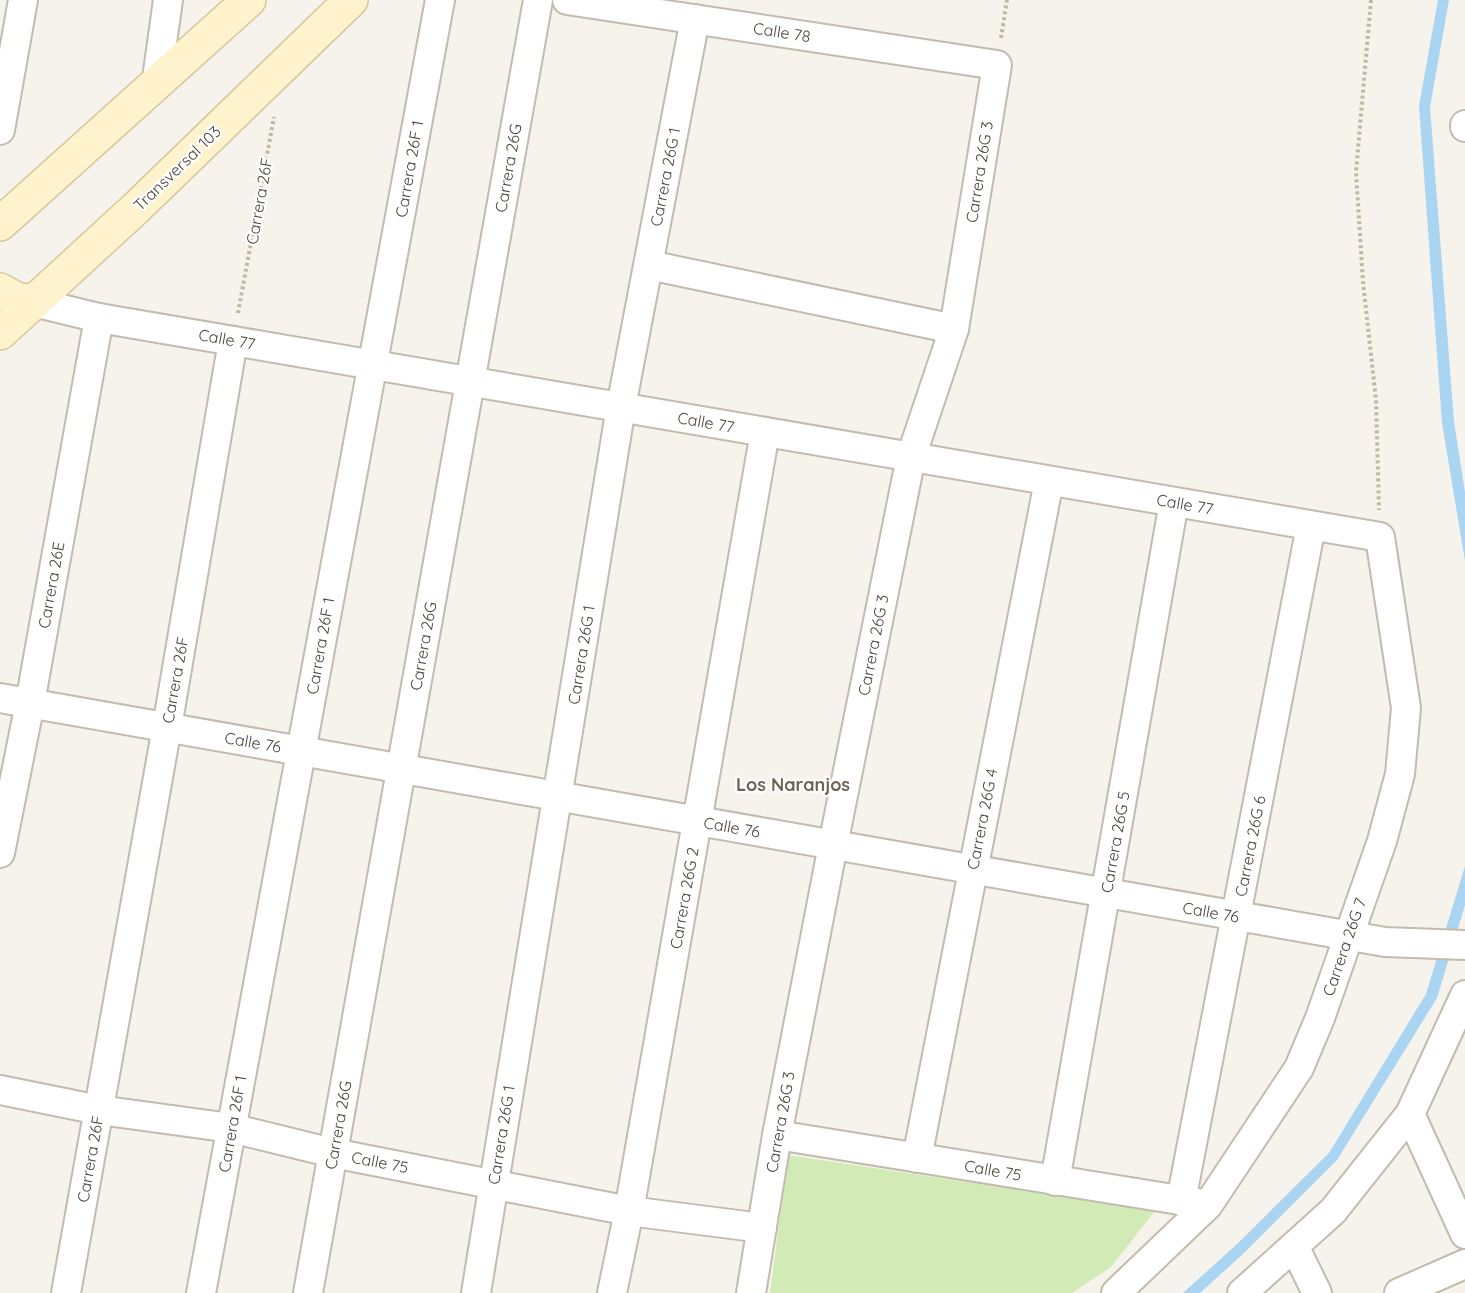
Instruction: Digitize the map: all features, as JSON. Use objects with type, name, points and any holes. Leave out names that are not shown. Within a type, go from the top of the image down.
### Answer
[{"type":"street","points":[[0,130],[22,0]]},
{"type":"street","points":[[156,86],[168,0]]},
{"type":"street","points":[[0,224],[249,0]]},
{"type":"street","name":"Transversal 103","points":[[0,333],[135,209],[351,0]]},
{"type":"street","name":"Carrera 26F 1","points":[[201,1293],[440,0]]},
{"type":"street","name":"Carrera 26G","points":[[308,1293],[538,0]]},
{"type":"street","name":"Calle 78","points":[[567,0],[997,65]]},
{"type":"street","name":"Carrera 26G 1","points":[[476,1293],[621,407],[695,19]]},
{"type":"street","name":"Carrera 26G 3","points":[[751,1293],[777,1135],[832,845],[911,457],[954,329],[997,65]]},
{"type":"street","points":[[649,265],[954,329]]},
{"type":"street","points":[[0,290],[16,299],[33,302]]},
{"type":"street","name":"Calle 77","points":[[33,302],[99,318],[1380,537]]},
{"type":"street","name":"Carrera 26E","points":[[0,853],[30,703],[99,318]]},
{"type":"street","name":"Carrera 26F","points":[[66,1293],[167,728],[233,340]]},
{"type":"street","name":"Carrera 26G 2","points":[[612,1293],[629,1211],[765,432]]},
{"type":"street","name":"Carrera 26G 4","points":[[917,1158],[1049,481]]},
{"type":"street","name":"Carrera 26G 5","points":[[1055,1181],[1174,502]]},
{"type":"street","name":"Carrera 26G 6","points":[[1195,1203],[1237,916],[1311,525]]},
{"type":"street","name":"Carrera 26G 7","points":[[1116,1293],[1195,1203],[1299,1068],[1320,1018],[1382,841],[1400,774],[1406,708],[1380,537]]},
{"type":"street","name":"Calle 76","points":[[0,698],[1348,936],[1385,942],[1465,945]]},
{"type":"street","points":[[1242,1293],[1333,1211],[1410,1114],[1465,995]]},
{"type":"street","name":"Calle 75","points":[[0,1090],[99,1110],[231,1128],[333,1153],[629,1211],[762,1228]]},
{"type":"street","points":[[1410,1114],[1465,1234]]},
{"type":"street","name":"Calle 75","points":[[777,1135],[1195,1203]]},
{"type":"street","points":[[1294,1245],[1317,1293]]},
{"type":"street","points":[[1399,1293],[1465,1264]]},
{"type":"path","points":[[997,65],[1007,0]]},
{"type":"path","points":[[1371,0],[1356,172],[1363,282],[1376,400],[1380,537]]},
{"type":"path","name":"Carrera 26F","points":[[233,340],[275,113]]},
{"type":"green space","points":[[788,1155],[1155,1211],[1111,1267],[1072,1293],[770,1293]]},
{"type":"water","points":[[1438,0],[1449,0],[1430,107],[1454,422],[1465,492],[1465,561],[1442,423],[1419,106]]},
{"type":"water","points":[[1465,866],[1465,905],[1437,998],[1337,1160],[1244,1253],[1200,1293],[1183,1293],[1236,1245],[1329,1153],[1426,994]]},
{"type":"district","name":"Los Naranjos","points":[[793,785]]}]
